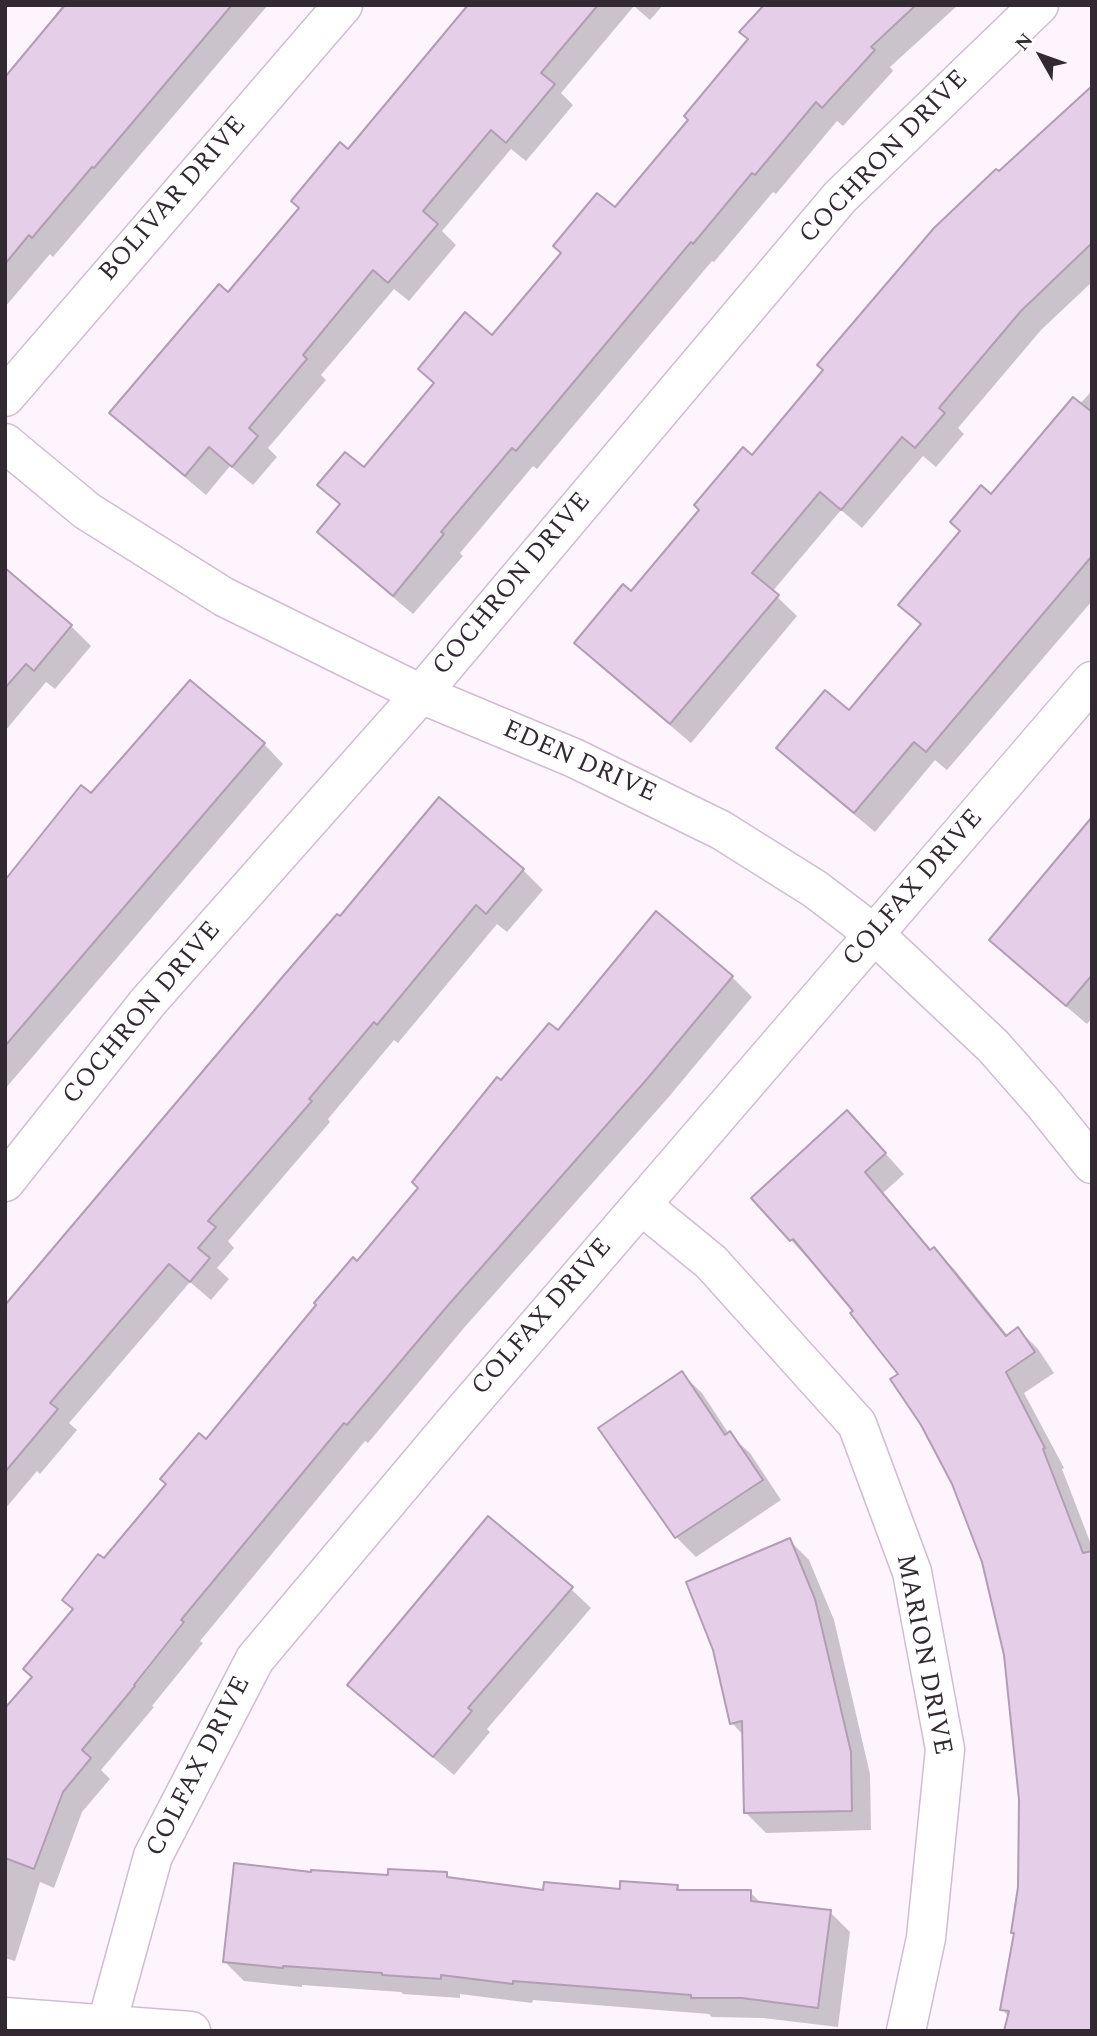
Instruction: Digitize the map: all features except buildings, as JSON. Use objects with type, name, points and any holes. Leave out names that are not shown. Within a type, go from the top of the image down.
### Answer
[{"type":"street","name":"BOLIVAR DRIVE","points":[[5,397],[343,5]]},
{"type":"street","name":"COCHRON DRIVE","points":[[5,1182],[148,1002],[421,695],[840,197],[1039,5]]},
{"type":"street","name":"EDEN DRIVE","points":[[5,443],[87,511],[224,597],[421,695],[573,758],[721,830],[816,889],[874,934],[993,1046],[1092,1164]]},
{"type":"street","name":"COLFAX DRIVE","points":[[107,2023],[153,1856],[255,1659],[457,1419],[1092,681]]},
{"type":"street","name":"MARION DRIVE","points":[[642,1205],[711,1262],[857,1424],[912,1572],[945,1749],[926,1938],[906,2031]]},
{"type":"street","points":[[5,2017],[191,2031]]}]
